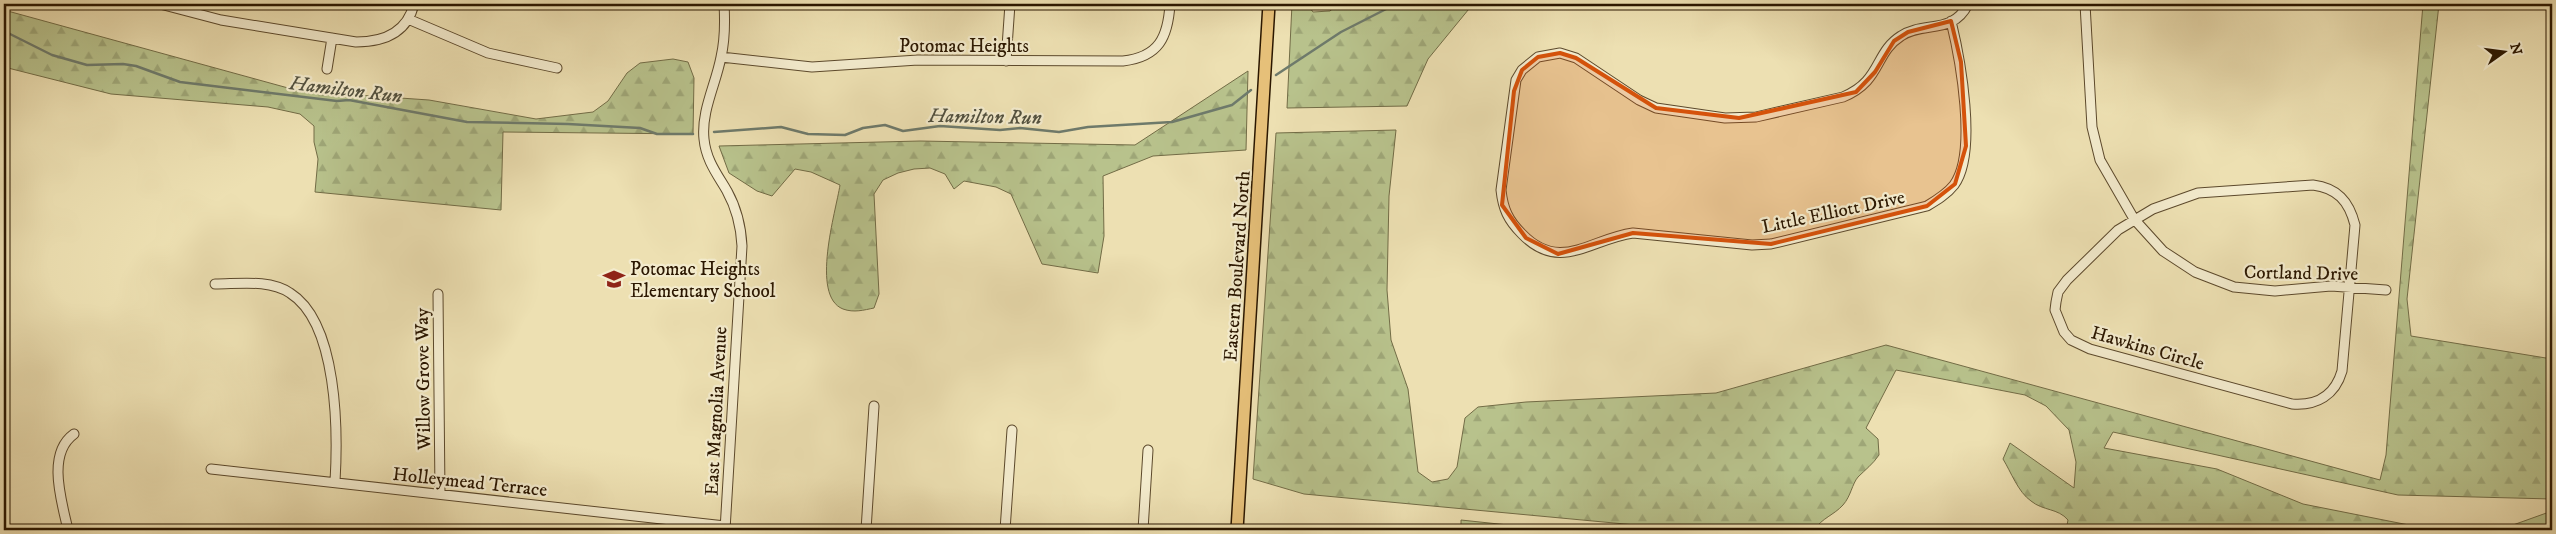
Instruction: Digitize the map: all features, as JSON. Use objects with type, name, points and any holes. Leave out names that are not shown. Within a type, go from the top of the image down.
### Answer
[{"type":"main road","name":"Eastern Boulevard North","points":[[1237,530],[1270,4]]},
{"type":"street","points":[[160,4],[221,20],[356,42],[383,40],[393,35],[408,19],[414,4]]},
{"type":"street","name":"East Magnolia Avenue","points":[[724,4],[721,57],[710,95],[704,138],[714,171],[736,210],[741,227],[742,246],[725,528]]},
{"type":"street","points":[[1006,61],[1010,4]]},
{"type":"street","name":"Potomac Heights","points":[[721,57],[812,67],[918,60],[1136,60],[1147,55],[1163,39],[1168,28],[1170,4]]},
{"type":"street","name":"Little Elliott Drive","points":[[1951,21],[1961,62],[1965,158],[1955,184],[1946,193],[1927,206],[1771,244],[1752,244],[1633,233],[1618,235],[1579,250],[1558,254],[1549,253],[1526,238],[1512,224],[1502,205],[1501,190],[1514,91],[1522,70],[1538,57],[1550,54],[1567,54],[1639,100],[1656,108],[1739,118],[1843,97],[1856,92],[1875,72],[1888,48],[1901,36],[1908,32],[1942,26],[1961,14],[1968,4]]},
{"type":"street","name":"Cortland Drive","points":[[2085,4],[2092,127],[2095,145],[2106,172],[2134,219],[2163,251],[2195,272],[2234,287],[2275,291],[2313,286],[2386,290]]},
{"type":"street","points":[[408,19],[488,53],[557,68]]},
{"type":"street","points":[[327,69],[332,38]]},
{"type":"street","name":"Hawkins Circle","points":[[2323,186],[2341,196],[2352,213],[2355,224],[2350,287],[2340,376],[2333,390],[2324,398],[2314,403],[2292,404],[2081,346],[2071,340],[2058,322],[2055,310],[2058,292],[2090,255],[2134,219],[2153,208],[2198,193],[2323,186]]},
{"type":"street","points":[[215,284],[266,284],[290,292],[308,310],[323,344],[334,392],[337,447],[334,482]]},
{"type":"street","name":"Willow Grove Way","points":[[438,294],[440,494]]},
{"type":"street","points":[[866,530],[874,406]]},
{"type":"street","points":[[1005,530],[1012,430]]},
{"type":"street","points":[[68,530],[61,495],[59,456],[62,445],[74,434]]},
{"type":"street","points":[[1143,530],[1148,450]]},
{"type":"street","name":"Holleymead Terrace","points":[[211,469],[725,528]]},
{"type":"highlighted area","points":[[1951,21],[1961,62],[1966,146],[1955,184],[1927,206],[1771,244],[1633,233],[1558,254],[1526,238],[1502,205],[1514,91],[1522,70],[1538,57],[1560,53],[1576,58],[1656,108],[1739,118],[1856,92],[1875,72],[1894,41],[1908,32]]},
{"type":"green space","points":[[1292,4],[1307,4],[1313,12],[1330,11],[1338,4],[1473,4],[1428,59],[1407,106],[1287,108]]},
{"type":"green space","points":[[2423,4],[2439,4],[2407,299],[2411,336],[2552,359],[2552,499],[2398,495],[2113,432],[2104,448],[2217,469],[2303,504],[2434,530],[2066,530],[2068,520],[2060,513],[2040,507],[2026,497],[2003,459],[2010,443],[2074,488],[2076,462],[2069,430],[2046,406],[2025,395],[1896,370],[1866,428],[1878,439],[1879,455],[1858,477],[1843,505],[1814,530],[1689,530],[1304,494],[1253,479],[1276,133],[1396,130],[1389,196],[1387,290],[1391,340],[1408,389],[1418,472],[1432,482],[1448,479],[1457,467],[1465,418],[1478,407],[1526,402],[1716,393],[1886,345],[2380,480],[2386,455]]},
{"type":"green space","points":[[4,10],[299,91],[429,100],[536,119],[593,112],[608,101],[627,73],[640,63],[673,59],[688,62],[694,78],[693,134],[503,132],[501,210],[315,192],[318,159],[314,142],[314,126],[300,114],[268,107],[111,94],[4,67]]},
{"type":"green space","points":[[1248,71],[1246,150],[1153,156],[1103,176],[1104,236],[1098,273],[1042,264],[1011,194],[996,187],[964,181],[954,189],[945,174],[930,168],[898,173],[883,180],[874,194],[879,294],[874,308],[863,310],[851,311],[843,309],[833,301],[828,288],[826,271],[830,232],[840,185],[811,172],[795,169],[772,196],[757,191],[729,173],[719,146],[920,141],[1135,145]]},
{"type":"green space","points":[[2552,511],[2552,530],[2499,530]]},
{"type":"green space","points":[[1461,520],[1555,530],[1461,530]]},
{"type":"waterway","name":"Hamilton Run","points":[[1276,75],[1341,32],[1396,4]]},
{"type":"waterway","name":"Hamilton Run","points":[[4,31],[52,55],[87,65],[123,64],[136,66],[180,82],[337,101],[349,100],[467,122],[568,124],[640,128],[657,134],[693,134]]},
{"type":"waterway","name":"Hamilton Run","points":[[714,132],[781,127],[808,134],[845,135],[863,128],[885,125],[903,131],[940,126],[1000,130],[1020,128],[1059,132],[1088,127],[1172,122],[1232,105],[1251,90]]},
{"type":"place","name":"Potomac Heights Elementary School","points":[[614,279]]}]
